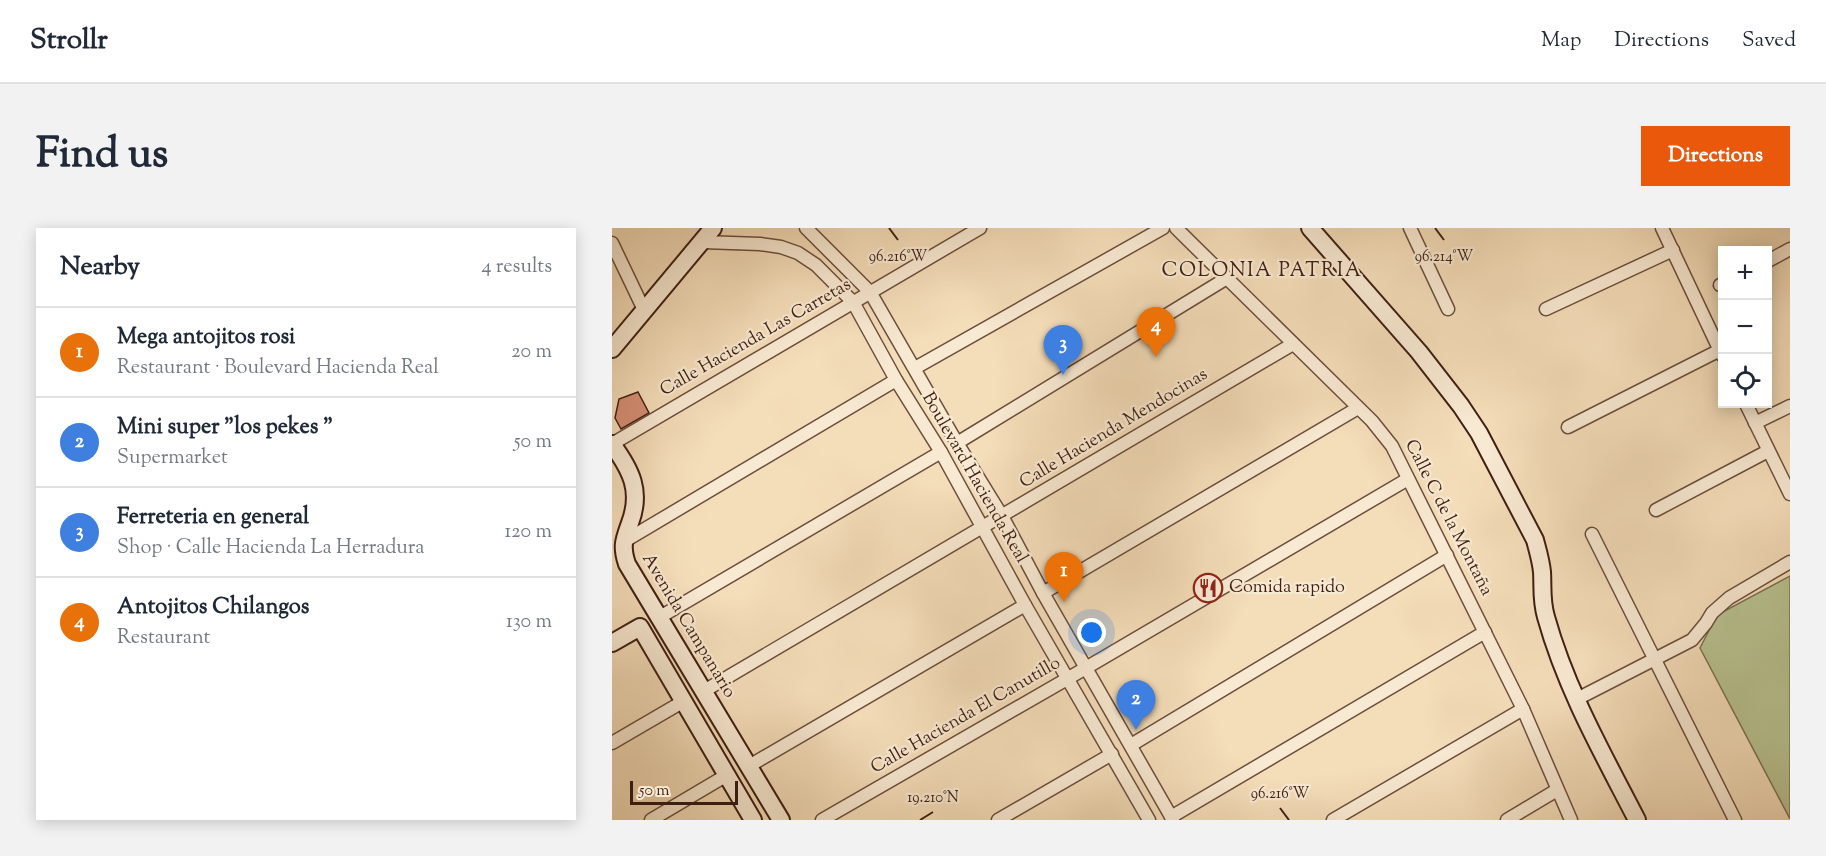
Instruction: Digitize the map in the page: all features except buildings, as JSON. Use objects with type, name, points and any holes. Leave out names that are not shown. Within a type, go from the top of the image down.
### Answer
[{"type":"street","points":[[612,349],[713,228]]},
{"type":"street","name":"Calle Hacienda Las Carretas","points":[[612,444],[980,228]]},
{"type":"street","points":[[915,368],[1163,228]]},
{"type":"street","name":"Calle C de la Montaña","points":[[1176,228],[1372,421],[1392,446],[1523,709],[1571,820]]},
{"type":"street","points":[[1310,228],[1419,351],[1479,433],[1534,540],[1540,558],[1542,596],[1546,616],[1575,700],[1637,820]]},
{"type":"street","points":[[1410,228],[1448,309]]},
{"type":"street","points":[[1662,228],[1718,346]]},
{"type":"street","name":"Boulevard Hacienda Real","points":[[810,229],[870,292],[1002,516],[1043,593],[1172,819]]},
{"type":"street","name":"Boulevard Hacienda Real","points":[[703,242],[760,244],[781,247],[798,253],[816,265],[853,302],[896,380],[941,452],[1025,605],[1149,820]]},
{"type":"street","points":[[612,243],[644,310]]},
{"type":"street","points":[[1772,258],[1790,249]]},
{"type":"street","points":[[1546,309],[1673,250]]},
{"type":"street","points":[[957,443],[1227,278]]},
{"type":"street","name":"Calle Hacienda Mendocinas","points":[[704,691],[1293,344]]},
{"type":"street","points":[[1568,427],[1718,353]]},
{"type":"street","points":[[623,542],[896,380]]},
{"type":"street","points":[[1755,423],[1790,406]]},
{"type":"street","points":[[1043,593],[1358,408]]},
{"type":"street","points":[[1748,408],[1790,494]]},
{"type":"street","name":"Avenida Campanario","points":[[612,444],[627,466],[635,487],[635,504],[623,542],[623,554],[627,564],[781,820]]},
{"type":"street","points":[[1656,510],[1768,451]]},
{"type":"street","points":[[660,617],[941,452]]},
{"type":"street","name":"Calle Hacienda El Canutillo","points":[[822,820],[1408,479]]},
{"type":"street","points":[[1592,534],[1735,820]]},
{"type":"street","points":[[1131,745],[1447,555]]},
{"type":"street","points":[[1575,700],[1692,640],[1712,613],[1729,598],[1790,562]]},
{"type":"street","points":[[749,766],[1025,605]]},
{"type":"street","points":[[612,643],[640,627],[753,820]]},
{"type":"street","points":[[1172,819],[1485,632]]},
{"type":"street","points":[[612,743],[684,701]]},
{"type":"street","points":[[1333,820],[1523,709]]},
{"type":"street","points":[[998,820],[1112,754]]},
{"type":"street","points":[[651,820],[727,775]]},
{"type":"street","points":[[1507,820],[1557,790]]},
{"type":"green space","points":[[1790,576],[1790,819],[1700,648],[1717,615]]},
{"type":"place","name":"Antojitos Chilangos","points":[[1156,357]]},
{"type":"place","name":"Ferreteria en general","points":[[1063,375]]},
{"type":"place","name":"Comida rapido","points":[[1208,588]]},
{"type":"place","name":"Mega antojitos rosi","points":[[1064,602]]},
{"type":"place","name":"Mini super \"los pekes \"","points":[[1136,730]]},
{"type":"district","name":"COLONIA PATRIA","points":[[1262,271]]}]
